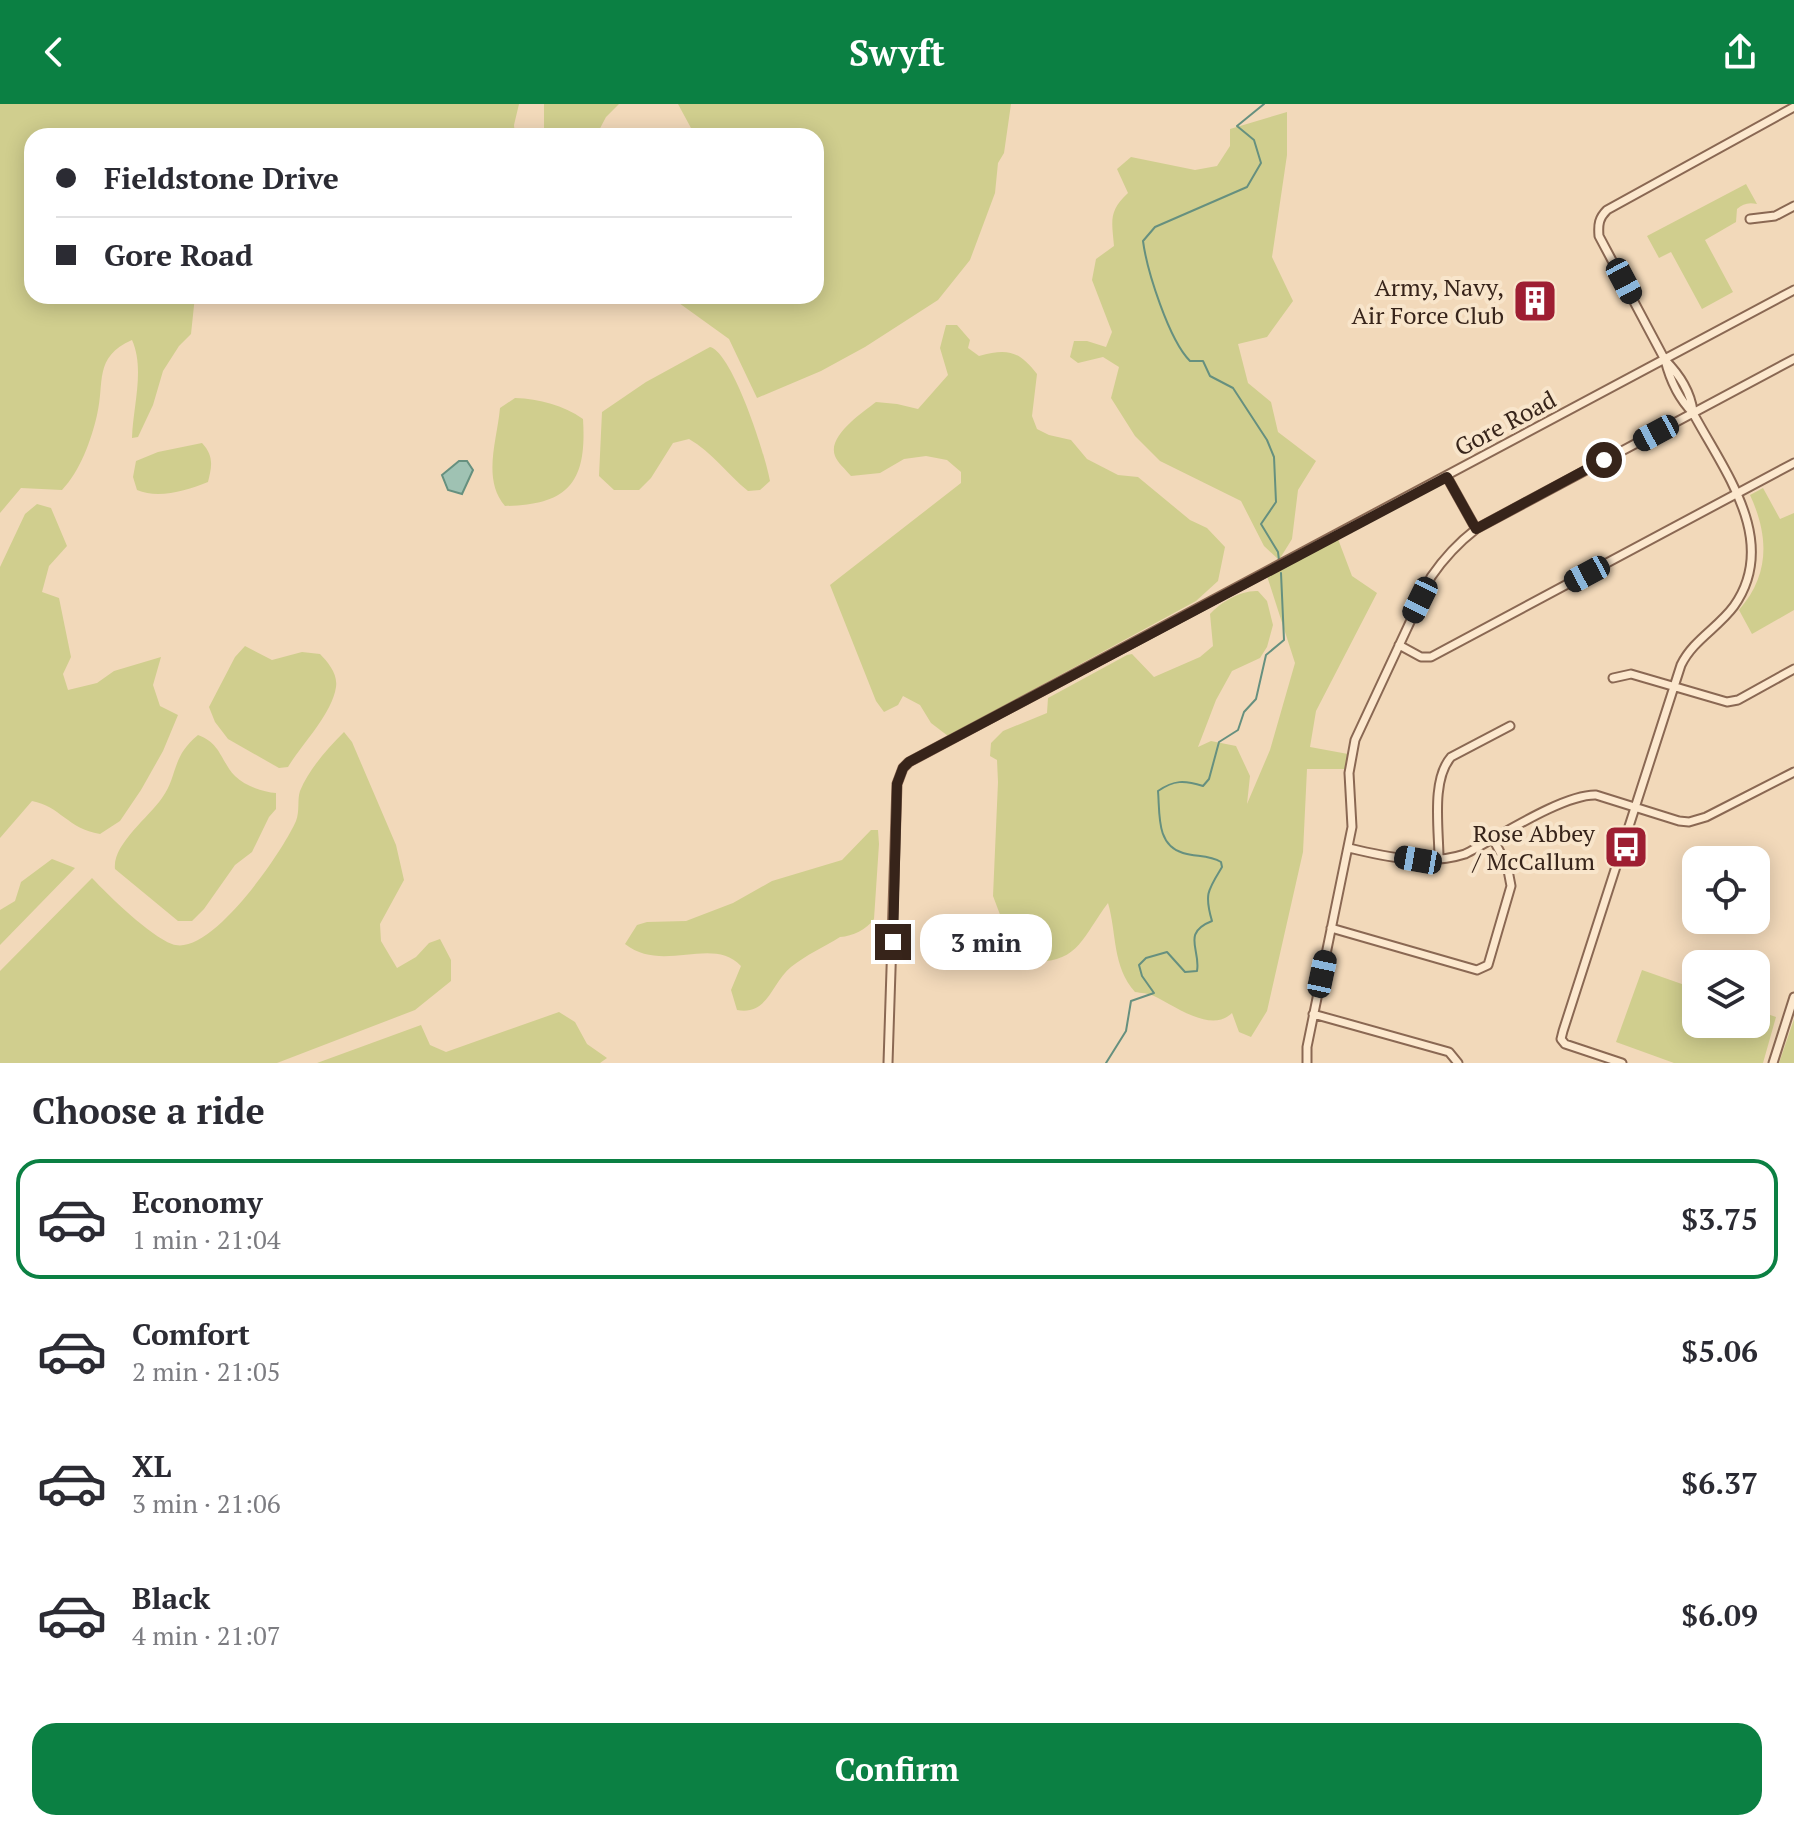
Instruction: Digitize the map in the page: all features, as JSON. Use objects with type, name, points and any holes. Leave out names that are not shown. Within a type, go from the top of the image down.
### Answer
[{"type":"street","points":[[1622,1063],[1565,1044],[1561,1039],[1673,688],[1687,652],[1729,612],[1739,598],[1750,572],[1752,539],[1744,509],[1693,413],[1691,398],[1677,371],[1665,360],[1599,236],[1600,217],[1607,210],[1794,107]]},
{"type":"street","points":[[1750,219],[1775,216],[1794,206]]},
{"type":"street","name":"Gore Road","points":[[888,1063],[897,784],[909,762],[1794,290]]},
{"type":"street","points":[[1307,1063],[1313,1014],[1349,848],[1352,827],[1349,773],[1355,740],[1431,577],[1458,543],[1476,529],[1794,359]]},
{"type":"street","points":[[1399,645],[1421,657],[1431,657],[1794,463]]},
{"type":"street","points":[[1447,477],[1476,529]]},
{"type":"street","points":[[1613,678],[1631,674],[1727,702],[1738,700],[1794,669]]},
{"type":"street","points":[[1439,859],[1439,782],[1445,764],[1451,757],[1510,726]]},
{"type":"street","points":[[1349,848],[1418,860],[1465,854],[1576,797],[1596,795],[1679,821],[1698,820],[1794,772]]},
{"type":"street","points":[[1331,928],[1477,970],[1484,969],[1488,965],[1511,886],[1507,865],[1493,839]]},
{"type":"street","points":[[1773,1063],[1794,997]]},
{"type":"street","points":[[1313,1014],[1449,1052],[1458,1063]]},
{"type":"shaded area","points":[[0,104],[519,104],[514,128],[24,128],[24,304],[194,304],[191,334],[163,371],[153,405],[138,437],[132,438],[138,363],[132,340],[111,354],[106,363],[92,435],[79,465],[62,490],[21,488],[0,513]]},
{"type":"shaded area","points":[[544,104],[619,104],[600,128],[544,128]]},
{"type":"shaded area","points":[[678,104],[1011,104],[995,193],[970,260],[938,300],[821,371],[757,398],[729,339],[680,304],[824,304],[824,128],[691,128]]},
{"type":"shaded area","points":[[1287,112],[1287,155],[1272,257],[1293,301],[1267,337],[1238,344],[1248,383],[1271,402],[1278,432],[1316,461],[1298,490],[1292,539],[1279,560],[1264,546],[1241,501],[1160,461],[1135,436],[1111,398],[1119,367],[1103,357],[1078,363],[1070,357],[1074,341],[1106,347],[1112,332],[1092,280],[1096,259],[1114,246],[1114,211],[1128,193],[1117,169],[1131,157],[1195,170],[1217,166],[1230,146],[1230,129]]},
{"type":"shaded area","points":[[1746,184],[1757,204],[1748,203],[1739,207],[1736,222],[1705,240],[1733,292],[1702,309],[1671,252],[1659,258],[1647,236]]},
{"type":"shaded area","points":[[946,325],[957,325],[970,340],[968,348],[979,356],[1012,353],[1031,366],[1037,374],[1032,416],[1037,429],[1071,440],[1087,459],[1118,475],[1138,477],[1190,520],[1207,528],[1225,547],[1218,581],[1196,601],[948,736],[931,723],[920,705],[903,696],[898,705],[884,712],[876,701],[830,585],[961,483],[961,472],[947,460],[926,456],[904,459],[880,473],[851,476],[836,458],[834,448],[848,425],[876,402],[918,409],[948,375],[940,348]]},
{"type":"shaded area","points":[[710,347],[719,353],[738,386],[770,481],[760,490],[748,491],[689,439],[673,443],[651,478],[639,490],[614,490],[599,476],[602,412],[646,382]]},
{"type":"shaded area","points":[[515,398],[551,404],[583,419],[582,459],[570,486],[559,495],[527,505],[505,506],[494,484],[493,459],[500,408]]},
{"type":"shaded area","points":[[202,443],[211,461],[208,482],[163,494],[137,490],[133,477],[136,461],[158,452]]},
{"type":"shaded area","points":[[459,461],[467,461],[473,470],[462,494],[448,490],[442,475]]},
{"type":"shaded area","points":[[1763,488],[1780,519],[1794,513],[1794,610],[1752,634],[1739,610],[1749,597],[1761,569],[1761,525],[1750,495]]},
{"type":"shaded area","points":[[37,504],[51,508],[67,546],[49,566],[42,592],[59,598],[71,657],[63,674],[68,690],[97,683],[114,671],[161,657],[153,685],[160,706],[178,715],[163,751],[120,821],[100,834],[80,827],[50,808],[32,801],[0,838],[0,567],[25,514]]},
{"type":"shaded area","points":[[1338,539],[1352,576],[1377,593],[1316,711],[1310,747],[1348,754],[1346,769],[1307,769],[1303,852],[1267,1011],[1251,1037],[1239,1032],[1232,1013],[1223,1019],[1203,1019],[1152,995],[1135,992],[1122,971],[1108,903],[1084,938],[1067,954],[1057,959],[1025,961],[1010,941],[993,896],[998,782],[997,760],[990,756],[991,743],[1003,731],[1047,713],[1048,698],[1127,655],[1132,654],[1154,677],[1200,657],[1213,646],[1210,614],[1232,598],[1245,592],[1258,591],[1267,601],[1273,625],[1267,647],[1260,658],[1232,671],[1216,700],[1198,747],[1211,741],[1236,746],[1250,776],[1247,804],[1270,750],[1295,663],[1267,576]]},
{"type":"shaded area","points":[[245,646],[272,660],[302,652],[320,654],[334,673],[336,687],[329,708],[288,767],[279,768],[228,739],[215,722],[209,707],[235,657]]},
{"type":"shaded area","points":[[344,732],[352,742],[396,845],[404,880],[380,924],[381,941],[397,968],[416,957],[429,943],[440,939],[451,960],[451,981],[415,1010],[277,1063],[0,1063],[0,971],[92,878],[130,915],[163,940],[172,944],[188,944],[206,935],[225,920],[276,855],[296,821],[299,794],[304,783],[319,759]]},
{"type":"shaded area","points":[[198,735],[212,743],[239,780],[254,788],[276,793],[276,809],[252,852],[235,865],[204,909],[192,921],[178,921],[115,869],[125,841],[162,798],[183,751]]},
{"type":"shaded area","points":[[871,830],[878,830],[879,844],[874,919],[859,932],[840,937],[791,967],[756,1008],[737,1010],[731,990],[741,966],[729,957],[702,953],[655,956],[625,944],[637,925],[686,921],[733,903],[772,881],[842,860]]},
{"type":"shaded area","points":[[52,859],[75,868],[0,945],[0,910],[15,901],[21,882]]},
{"type":"shaded area","points":[[1642,970],[1682,984],[1682,1038],[1770,1038],[1770,1015],[1776,1017],[1763,1063],[1674,1063],[1616,1042]]},
{"type":"shaded area","points":[[559,1012],[575,1022],[587,1044],[607,1058],[600,1063],[317,1063],[421,1025],[430,1045],[446,1052]]},
{"type":"shaded area","points":[[1794,1019],[1794,1063],[1779,1063]]},
{"type":"waterway","points":[[1264,104],[1237,126],[1254,140],[1261,163],[1247,187],[1155,227],[1143,241],[1160,304],[1182,351],[1190,361],[1203,361],[1210,376],[1233,388],[1267,440],[1274,457],[1276,502],[1261,524],[1278,552],[1279,560]]},
{"type":"waterway","points":[[1106,1063],[1126,1031],[1131,1001],[1154,993],[1142,976],[1139,965],[1146,958],[1167,952],[1185,972],[1197,971],[1195,937],[1197,931],[1212,921],[1209,892],[1222,867],[1221,862],[1183,853],[1168,843],[1161,828],[1158,791],[1179,782],[1203,786],[1209,779],[1219,742],[1238,730],[1244,712],[1256,699],[1266,655],[1284,640],[1281,573]]},
{"type":"place","name":"Army, Navy, Air Force Club","points":[[1535,301]]},
{"type":"place","name":"Rose Abbey / McCallum","points":[[1626,847]]},
{"type":"route","points":[[893,942],[897,784],[909,762],[1447,477],[1476,529],[1604,460]]}]
